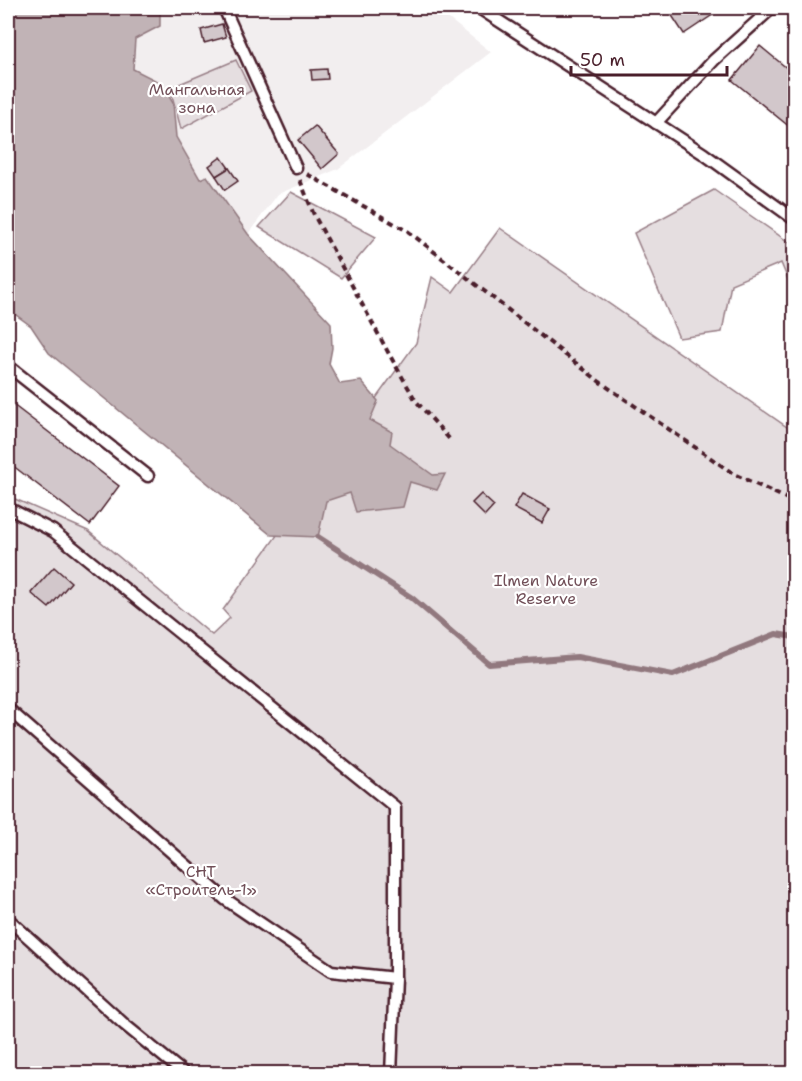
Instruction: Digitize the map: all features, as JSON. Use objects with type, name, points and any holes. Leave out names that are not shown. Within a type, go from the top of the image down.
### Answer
[{"type":"lane","points":[[224,8],[296,168]]},
{"type":"lane","points":[[479,8],[656,123],[795,219]]},
{"type":"lane","points":[[656,123],[714,60],[772,8]]},
{"type":"lane","points":[[8,366],[148,476]]},
{"type":"lane","points":[[8,508],[53,531],[395,807],[395,978],[391,1074]]},
{"type":"lane","points":[[8,709],[225,899],[331,971],[395,978]]},
{"type":"lane","points":[[8,919],[124,1025],[185,1074]]},
{"type":"path","points":[[296,168],[314,215],[360,304],[416,401],[452,442]]},
{"type":"path","points":[[296,168],[408,232],[600,382],[734,474],[795,502]]},
{"type":"shaded area","points":[[8,8],[160,8],[160,26],[135,39],[133,69],[161,83],[173,103],[176,137],[200,179],[207,176],[248,234],[331,323],[332,348],[329,364],[340,384],[361,381],[378,401],[370,420],[392,432],[390,444],[433,475],[445,474],[437,490],[410,482],[403,507],[356,512],[350,493],[326,501],[318,537],[271,535],[49,353],[31,326],[8,309]]},
{"type":"shaded area","points":[[160,8],[435,8],[491,52],[338,169],[278,194],[248,234],[208,176],[200,179],[176,137],[173,103],[133,69],[135,39],[160,26]]},
{"type":"green space","name":"Мангальная зона","points":[[236,60],[251,91],[181,129],[170,88]]},
{"type":"green space","points":[[714,190],[794,246],[794,287],[789,282],[781,263],[731,284],[722,332],[679,338],[634,233]]},
{"type":"green space","points":[[291,192],[376,237],[341,278],[259,227]]},
{"type":"green space","name":"Ilmen Nature Reserve","points":[[500,228],[794,432],[794,1073],[8,1073],[8,496],[88,531],[212,635],[230,618],[223,610],[416,343],[432,277],[453,292]]},
{"type":"building","points":[[667,8],[723,8],[684,34]]},
{"type":"building","points":[[222,24],[226,37],[204,43],[201,30]]},
{"type":"building","points":[[760,46],[794,74],[794,124],[791,128],[732,80]]},
{"type":"building","points":[[327,69],[328,79],[312,80],[311,70]]},
{"type":"building","points":[[315,126],[339,154],[322,169],[298,140]]},
{"type":"building","points":[[221,157],[229,168],[216,176],[209,166]]},
{"type":"building","points":[[229,168],[238,181],[225,190],[216,176]]},
{"type":"building","points":[[8,401],[119,486],[90,525],[8,462]]},
{"type":"building","points":[[481,494],[494,506],[485,516],[472,503]]},
{"type":"building","points":[[522,494],[550,509],[542,523],[514,508]]},
{"type":"building","points":[[54,567],[71,582],[49,608],[31,593]]},
{"type":"waterway","points":[[318,537],[412,598],[489,664],[577,657],[673,675],[776,634],[794,637]]},
{"type":"park label","name":"СНТ «Строитель-1»","points":[[201,880]]}]
